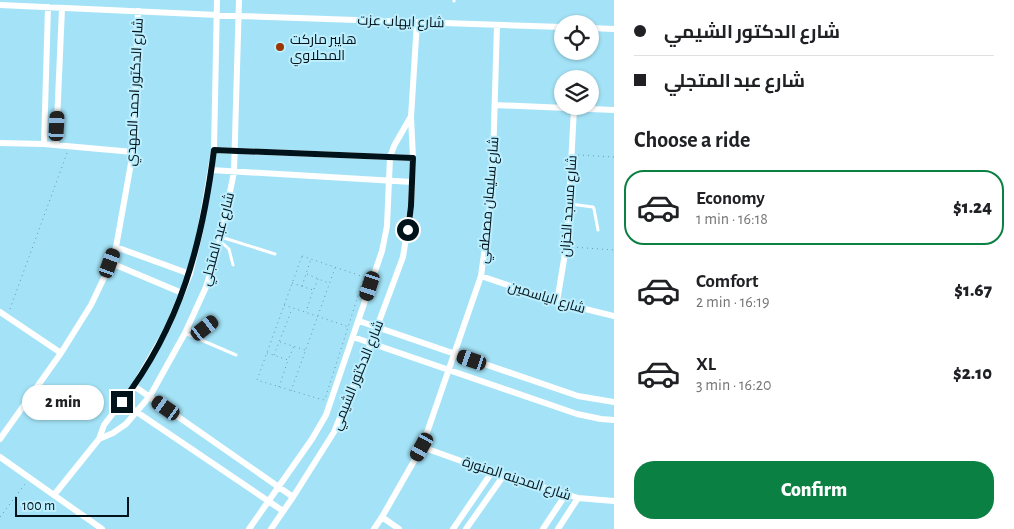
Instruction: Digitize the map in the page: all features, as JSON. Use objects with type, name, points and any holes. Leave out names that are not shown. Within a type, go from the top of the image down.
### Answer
[{"type":"street","name":"شارع عبد المتجلي","points":[[54,495],[99,439],[104,425],[134,386],[167,329],[190,274],[200,232],[214,150],[217,0]]},
{"type":"street","name":"شارع عبد المتجلي","points":[[99,439],[113,433],[126,424],[150,396],[206,287],[220,238],[234,172],[240,0]]},
{"type":"street","name":"شارع ايهاب عزت","points":[[0,5],[239,16],[554,27]]},
{"type":"street","points":[[44,144],[48,7]]},
{"type":"street","points":[[56,145],[62,8]]},
{"type":"street","name":"شارع الدكتور احمد المهدي","points":[[0,439],[61,353],[91,305],[116,247],[133,152],[138,11]]},
{"type":"street","name":"شارع الدكتور الشيمي","points":[[271,529],[334,432],[371,343],[403,257],[408,230],[412,182],[411,117],[417,22]]},
{"type":"street","name":"شارع سليمان مصطفي","points":[[374,529],[422,447],[481,276],[494,160],[497,25]]},
{"type":"street","points":[[599,28],[614,29]]},
{"type":"street","points":[[495,105],[554,107]]},
{"type":"street","points":[[599,109],[614,110]]},
{"type":"street","name":"شارع مسجد الخزان","points":[[557,302],[566,246],[570,204],[574,115]]},
{"type":"street","name":"شارع الدكتور الشيمي","points":[[249,529],[280,488],[326,415],[382,252],[387,226],[390,157],[394,146],[411,117]]},
{"type":"street","points":[[0,143],[44,144],[133,152]]},
{"type":"street","points":[[214,150],[413,158]]},
{"type":"street","points":[[211,170],[412,182]]},
{"type":"street","points":[[116,247],[190,274]]},
{"type":"street","points":[[110,263],[182,292]]},
{"type":"street","name":"شارع الياسمين","points":[[481,276],[557,302],[614,316]]},
{"type":"street","points":[[0,312],[61,353]]},
{"type":"street","points":[[359,321],[578,396],[614,402]]},
{"type":"street","points":[[354,337],[576,414],[614,420]]},
{"type":"street","points":[[134,386],[293,497]]},
{"type":"street","points":[[122,402],[283,511]]},
{"type":"street","name":"شارع المدينه المنورة","points":[[422,447],[492,472],[578,498],[614,501]]},
{"type":"street","points":[[0,457],[102,529]]},
{"type":"street","points":[[453,529],[492,472]]},
{"type":"street","points":[[466,529],[504,475]]},
{"type":"street","points":[[543,529],[566,494]]},
{"type":"street","points":[[558,529],[578,498]]},
{"type":"street","points":[[382,517],[399,529]]},
{"type":"lane","points":[[570,204],[592,207],[598,230]]},
{"type":"lane","points":[[220,238],[275,254]]},
{"type":"lane","points":[[220,238],[229,249],[233,265]]},
{"type":"lane","points":[[185,331],[198,332],[213,322]]},
{"type":"lane","points":[[185,331],[236,355]]},
{"type":"path","points":[[8,317],[70,146]]},
{"type":"path","points":[[572,155],[614,157]]},
{"type":"path","points":[[566,246],[614,250]]},
{"type":"path","points":[[303,256],[336,267],[364,277],[325,399],[256,380],[301,258],[303,256]]},
{"type":"path","points":[[302,286],[311,259]]},
{"type":"path","points":[[291,391],[336,267]]},
{"type":"path","points":[[306,273],[330,284]]},
{"type":"path","points":[[306,312],[318,279]]},
{"type":"path","points":[[292,283],[314,290]]},
{"type":"path","points":[[284,304],[356,329]]},
{"type":"path","points":[[274,355],[292,308]]},
{"type":"path","points":[[279,342],[306,350]]},
{"type":"path","points":[[279,387],[294,346]]},
{"type":"path","points":[[266,352],[288,360]]},
{"type":"path","points":[[0,517],[29,478]]},
{"type":"place","name":"هايبر ماركت المحلاوي","points":[[280,47]]},
{"type":"route","points":[[122,402],[134,386],[167,329],[190,274],[200,232],[214,150],[413,158],[408,230]]}]
